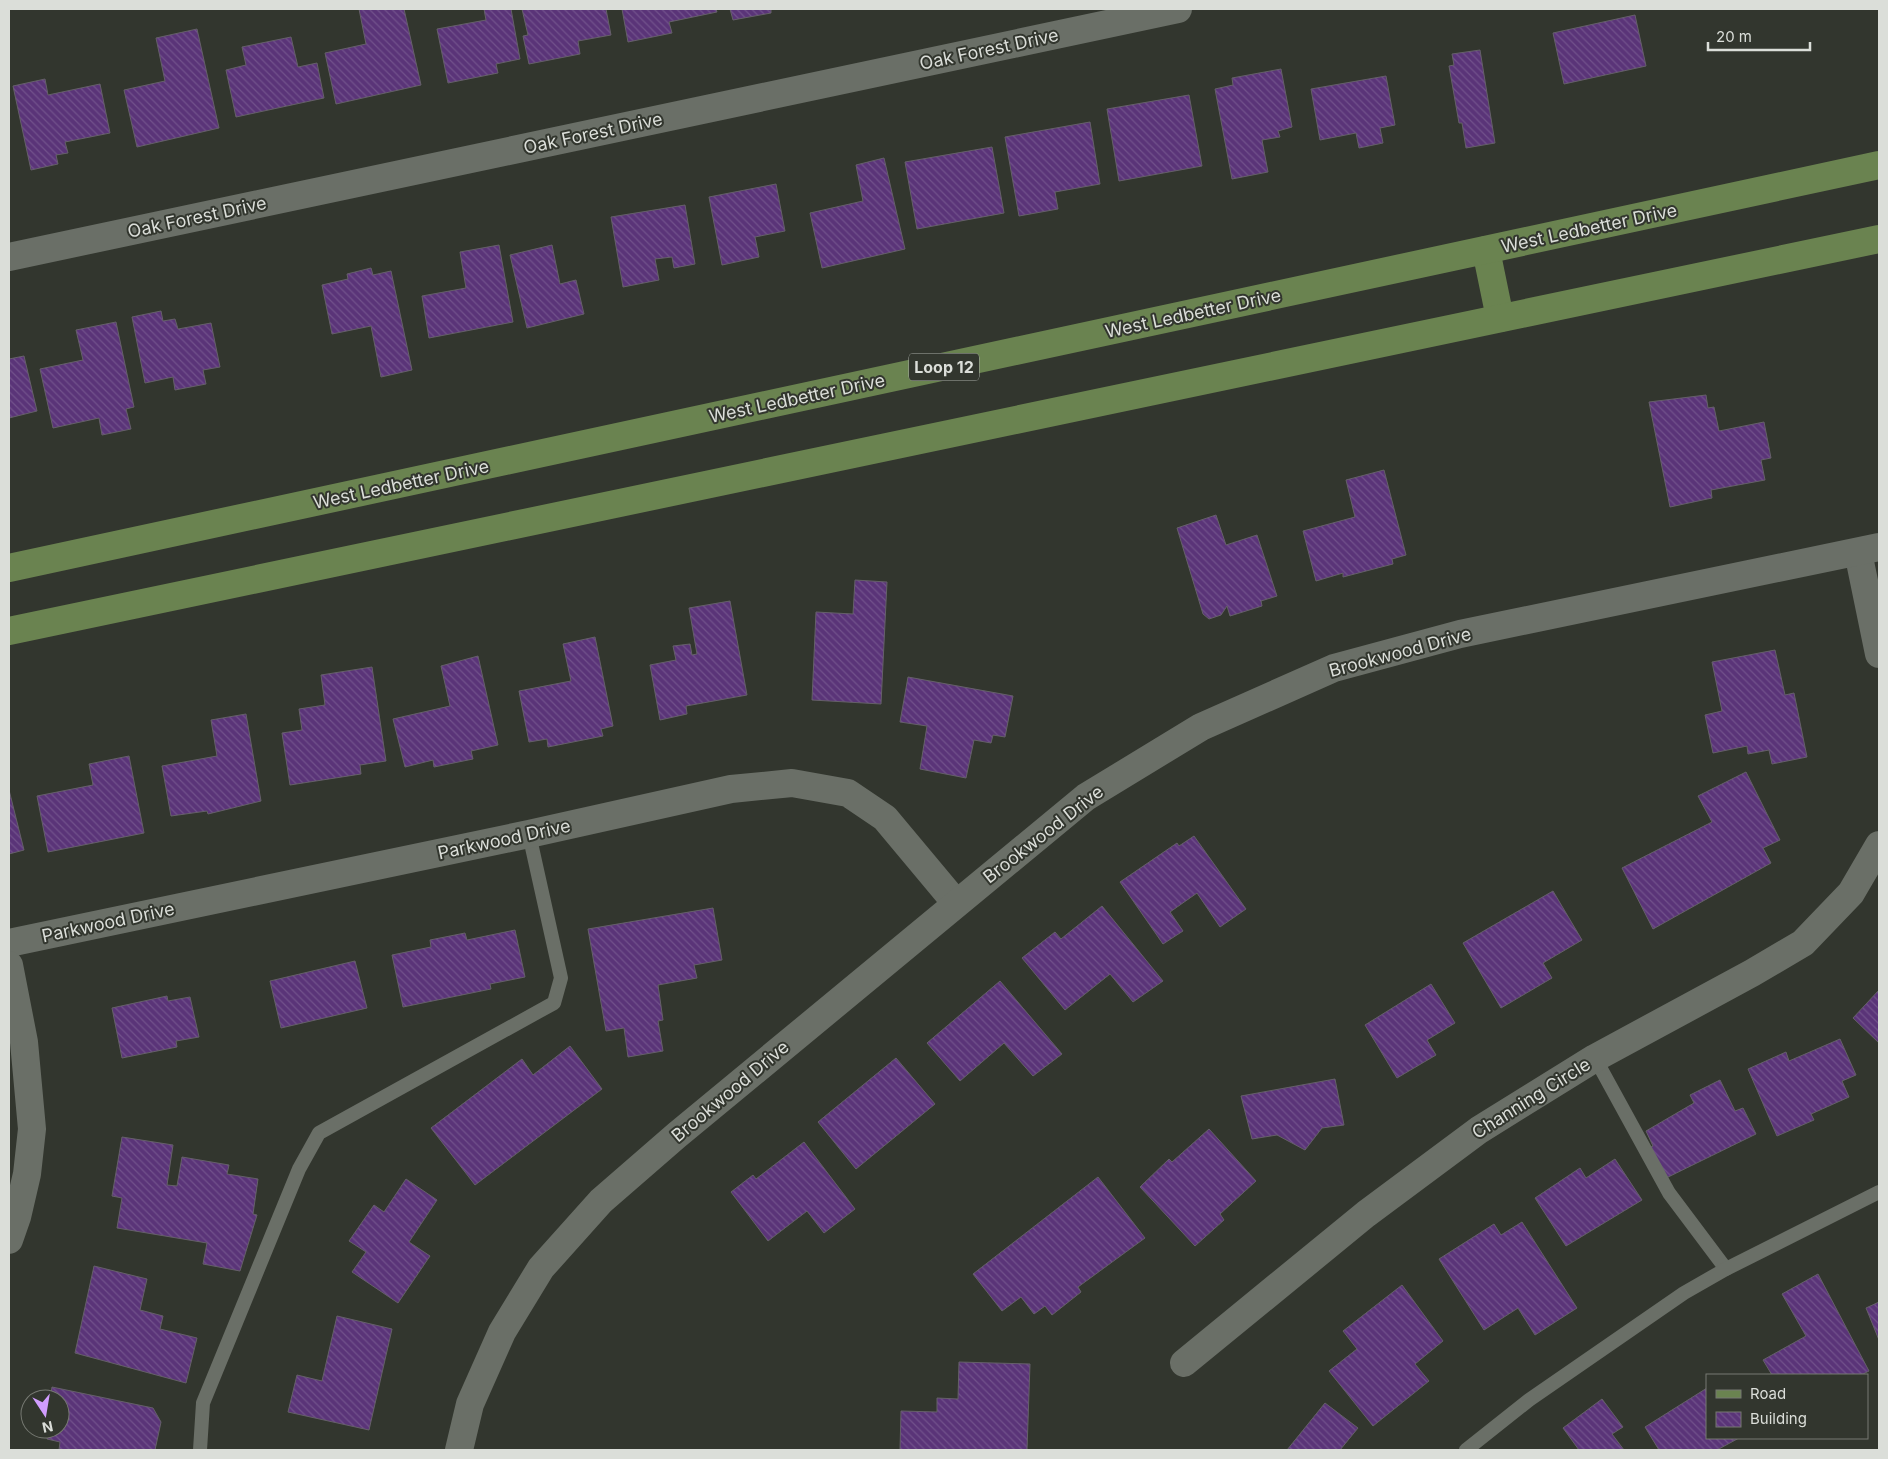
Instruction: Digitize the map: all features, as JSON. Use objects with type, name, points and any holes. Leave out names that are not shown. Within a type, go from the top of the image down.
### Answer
[{"type":"main road","name":"West Ledbetter Drive","points":[[9,568],[1879,165]]},
{"type":"main road","points":[[9,631],[1879,239]]},
{"type":"main road","points":[[1486,250],[1500,318]]},
{"type":"street","name":"Oak Forest Drive","points":[[9,257],[1178,9]]},
{"type":"street","points":[[1868,550],[1879,654]]},
{"type":"street","name":"Brookwood Drive","points":[[459,1450],[470,1404],[502,1332],[541,1268],[601,1201],[692,1122],[1086,797],[1201,726],[1334,668],[1460,634],[1868,550]]},
{"type":"street","name":"Parkwood Drive","points":[[9,943],[529,834],[730,789],[792,783],[848,793],[885,818],[956,903]]},
{"type":"street","name":"Channing Circle","points":[[1184,1363],[1366,1214],[1479,1130],[1595,1058],[1752,973],[1803,943],[1852,893],[1879,845]]},
{"type":"street","points":[[9,965],[24,1042],[32,1129],[27,1174],[17,1217],[9,1240]]},
{"type":"lane","points":[[200,1450],[203,1403],[299,1169],[319,1133],[554,1003],[561,978],[529,834]]},
{"type":"lane","points":[[1595,1058],[1669,1193],[1726,1270]]},
{"type":"lane","points":[[1466,1450],[1546,1389],[1684,1293],[1879,1192]]},
{"type":"building","points":[[359,9],[404,9],[421,85],[336,104],[325,53],[366,44]]},
{"type":"building","points":[[484,9],[511,9],[520,59],[496,64],[498,73],[448,83],[437,29],[486,20]]},
{"type":"building","points":[[522,9],[606,9],[611,35],[578,41],[580,54],[529,64],[523,36],[528,35]]},
{"type":"building","points":[[622,9],[716,9],[717,12],[669,22],[672,33],[628,42]]},
{"type":"building","points":[[730,9],[771,9],[771,13],[733,20]]},
{"type":"building","points":[[1635,15],[1646,66],[1564,84],[1553,33]]},
{"type":"building","points":[[197,29],[219,128],[137,147],[124,90],[165,81],[156,38]]},
{"type":"building","points":[[291,37],[298,67],[317,63],[324,98],[236,117],[226,70],[246,65],[242,47]]},
{"type":"building","points":[[1480,50],[1495,143],[1466,148],[1462,123],[1459,123],[1449,66],[1454,65],[1452,54]]},
{"type":"building","points":[[1281,69],[1292,127],[1278,131],[1280,137],[1262,140],[1268,172],[1232,179],[1215,89],[1233,85],[1232,78]]},
{"type":"building","points":[[1386,76],[1395,125],[1380,128],[1383,143],[1359,148],[1356,133],[1320,140],[1311,89]]},
{"type":"building","points":[[45,79],[48,95],[100,84],[110,133],[65,142],[68,153],[56,155],[58,164],[31,170],[13,86]]},
{"type":"building","points":[[1189,95],[1202,166],[1119,181],[1107,109]]},
{"type":"building","points":[[1090,122],[1100,184],[1055,192],[1058,209],[1019,216],[1005,137]]},
{"type":"building","points":[[992,147],[1004,213],[917,229],[905,162]]},
{"type":"building","points":[[884,158],[905,249],[822,268],[810,213],[863,201],[856,165]]},
{"type":"building","points":[[776,184],[785,231],[755,237],[759,257],[722,265],[709,197]]},
{"type":"building","points":[[685,205],[695,264],[674,268],[672,257],[655,259],[659,280],[623,287],[611,217]]},
{"type":"building","points":[[499,245],[513,322],[429,338],[422,296],[466,288],[460,252]]},
{"type":"building","points":[[552,245],[560,284],[576,280],[584,314],[527,328],[510,255]]},
{"type":"building","points":[[371,268],[373,275],[391,271],[412,370],[381,377],[371,326],[332,334],[322,285],[348,279],[347,274]]},
{"type":"building","points":[[161,311],[163,321],[175,319],[178,329],[211,323],[220,367],[203,370],[206,384],[175,390],[173,377],[145,383],[132,317]]},
{"type":"building","points":[[116,322],[134,407],[126,409],[131,429],[102,435],[99,418],[53,428],[40,369],[83,360],[76,330]]},
{"type":"building","points":[[24,356],[37,411],[9,418],[9,359]]},
{"type":"building","points":[[1706,395],[1708,408],[1714,407],[1719,431],[1764,422],[1771,458],[1761,460],[1765,480],[1711,490],[1712,498],[1670,507],[1649,402]]},
{"type":"building","points":[[1384,470],[1406,555],[1392,559],[1393,564],[1343,577],[1343,573],[1316,581],[1303,531],[1355,517],[1346,480]]},
{"type":"building","points":[[1216,515],[1226,545],[1257,535],[1277,596],[1261,601],[1262,606],[1230,616],[1227,606],[1221,615],[1209,619],[1203,614],[1177,528]]},
{"type":"building","points":[[855,580],[887,582],[881,704],[812,700],[816,612],[853,614]]},
{"type":"building","points":[[730,601],[747,695],[686,706],[687,714],[660,720],[650,665],[676,660],[673,646],[690,644],[692,655],[697,654],[689,608]]},
{"type":"building","points":[[595,637],[613,726],[601,729],[603,736],[548,747],[547,739],[529,742],[519,691],[571,681],[563,644]]},
{"type":"building","points":[[1775,650],[1785,695],[1794,693],[1807,757],[1772,764],[1769,750],[1748,754],[1747,746],[1713,753],[1705,715],[1722,711],[1712,662]]},
{"type":"building","points":[[478,656],[498,745],[471,751],[473,759],[434,767],[433,760],[405,767],[393,719],[450,706],[441,666]]},
{"type":"building","points":[[372,667],[386,761],[360,765],[361,774],[290,785],[282,733],[302,730],[299,709],[325,705],[321,675]]},
{"type":"building","points":[[908,677],[1013,696],[1005,737],[993,735],[991,743],[974,740],[966,778],[920,769],[927,726],[900,722]]},
{"type":"building","points":[[246,714],[261,801],[208,814],[207,811],[171,816],[162,766],[217,756],[211,720]]},
{"type":"building","points":[[129,756],[144,833],[48,852],[37,796],[93,785],[89,764]]},
{"type":"building","points":[[1746,772],[1780,840],[1763,848],[1771,863],[1653,929],[1622,868],[1712,822],[1698,796]]},
{"type":"building","points":[[9,790],[24,850],[9,854]]},
{"type":"building","points":[[1194,836],[1246,909],[1220,927],[1197,893],[1170,912],[1183,931],[1163,944],[1120,882],[1177,843],[1179,846]]},
{"type":"building","points":[[1553,891],[1582,940],[1543,963],[1552,978],[1501,1008],[1463,943]]},
{"type":"building","points":[[1102,906],[1163,981],[1133,1002],[1110,974],[1065,1010],[1022,958],[1055,932],[1061,939]]},
{"type":"building","points":[[713,908],[722,960],[694,965],[697,978],[658,985],[663,1020],[658,1021],[663,1051],[628,1057],[624,1028],[606,1031],[588,929]]},
{"type":"building","points":[[515,930],[525,977],[490,984],[491,989],[403,1007],[392,955],[431,947],[430,940],[465,933],[467,940]]},
{"type":"building","points":[[355,961],[367,1008],[281,1028],[270,981]]},
{"type":"building","points":[[1000,981],[1062,1054],[1033,1076],[1004,1043],[960,1081],[927,1043]]},
{"type":"building","points":[[1431,984],[1455,1023],[1427,1040],[1436,1055],[1397,1078],[1365,1025]]},
{"type":"building","points":[[1879,990],[1879,1043],[1853,1018]]},
{"type":"building","points":[[167,996],[168,1001],[190,997],[199,1037],[176,1041],[177,1047],[122,1058],[112,1008]]},
{"type":"building","points":[[1840,1039],[1856,1075],[1842,1081],[1849,1097],[1811,1114],[1814,1120],[1777,1136],[1748,1069],[1786,1052],[1789,1061]]},
{"type":"building","points":[[570,1046],[602,1089],[475,1185],[431,1128],[522,1059],[533,1075]]},
{"type":"building","points":[[896,1058],[935,1104],[856,1169],[818,1122]]},
{"type":"building","points":[[1335,1079],[1344,1125],[1322,1128],[1305,1150],[1277,1135],[1252,1139],[1241,1096]]},
{"type":"building","points":[[1720,1080],[1735,1111],[1743,1108],[1756,1134],[1662,1180],[1647,1149],[1653,1146],[1646,1131],[1694,1103],[1690,1095]]},
{"type":"building","points":[[1209,1129],[1256,1181],[1220,1214],[1224,1220],[1195,1246],[1140,1187],[1169,1159],[1172,1162]]},
{"type":"building","points":[[122,1137],[173,1145],[167,1185],[177,1186],[182,1157],[229,1165],[227,1174],[258,1179],[253,1214],[257,1215],[240,1271],[203,1264],[207,1243],[117,1228],[122,1198],[112,1196]]},
{"type":"building","points":[[804,1142],[855,1209],[824,1233],[807,1211],[768,1241],[731,1192],[753,1175],[756,1179]]},
{"type":"building","points":[[1615,1159],[1642,1200],[1566,1246],[1535,1198],[1580,1168],[1586,1178]]},
{"type":"building","points":[[1098,1177],[1145,1238],[1078,1287],[1081,1292],[1052,1315],[1045,1306],[1034,1314],[1021,1297],[1002,1311],[973,1274]]},
{"type":"building","points":[[406,1179],[437,1200],[409,1242],[430,1256],[398,1303],[352,1272],[366,1252],[349,1241],[374,1205],[384,1212]]},
{"type":"building","points":[[1522,1222],[1577,1308],[1535,1335],[1518,1308],[1484,1330],[1439,1259],[1494,1224],[1501,1235]]},
{"type":"building","points":[[94,1266],[147,1279],[140,1310],[163,1316],[160,1329],[197,1338],[186,1383],[75,1353]]},
{"type":"building","points":[[1818,1274],[1869,1371],[1863,1374],[1771,1374],[1763,1360],[1806,1336],[1782,1294]]},
{"type":"building","points":[[1402,1285],[1443,1341],[1415,1364],[1429,1381],[1373,1426],[1329,1371],[1357,1349],[1343,1331]]},
{"type":"building","points":[[1879,1302],[1879,1340],[1866,1308]]},
{"type":"building","points":[[337,1316],[392,1329],[369,1430],[288,1412],[297,1375],[322,1381]]},
{"type":"building","points":[[959,1362],[1030,1364],[1027,1450],[900,1450],[901,1411],[937,1412],[937,1398],[958,1399]]},
{"type":"building","points":[[1706,1389],[1706,1439],[1737,1439],[1717,1450],[1659,1450],[1645,1427]]},
{"type":"building","points":[[70,1391],[153,1408],[161,1422],[155,1450],[59,1450],[60,1442],[47,1439],[70,1439]]},
{"type":"building","points":[[1602,1399],[1623,1427],[1612,1434],[1624,1450],[1579,1450],[1563,1428]]},
{"type":"building","points":[[1325,1403],[1358,1428],[1340,1450],[1287,1450]]}]
